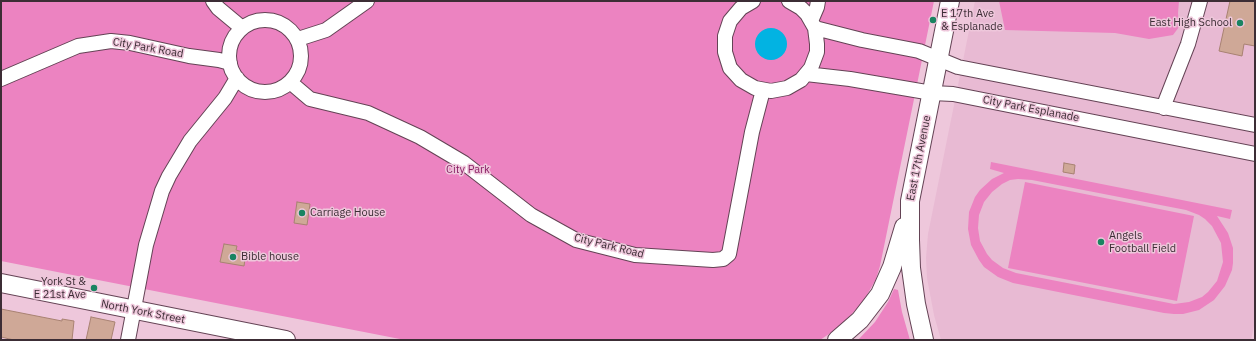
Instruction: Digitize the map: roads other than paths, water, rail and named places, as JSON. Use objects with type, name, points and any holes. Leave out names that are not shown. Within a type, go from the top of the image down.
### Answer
[{"type":"main road","name":"East 17th Avenue","points":[[924,340],[916,304],[911,268],[910,201],[950,1]]},
{"type":"main road","points":[[837,340],[860,320],[883,289],[896,253],[910,201]]},
{"type":"main road","name":"North York Street","points":[[1,283],[286,340]]},
{"type":"street","points":[[213,1],[218,8],[242,28]]},
{"type":"street","points":[[298,39],[326,30],[367,1]]},
{"type":"street","points":[[750,2],[735,14],[728,24],[725,36],[725,52],[730,68],[747,85],[763,90],[779,90],[787,88],[806,74],[811,68],[817,52],[818,44],[813,25],[806,14],[801,8],[789,1]]},
{"type":"street","points":[[813,25],[818,7],[818,1]]},
{"type":"street","points":[[1164,108],[1188,44],[1200,1]]},
{"type":"street","points":[[266,19],[272,20],[290,29],[298,39],[301,58],[298,71],[290,82],[278,90],[263,92],[249,88],[237,78],[230,63],[229,57],[231,44],[242,28],[253,21],[266,19]]},
{"type":"street","points":[[813,25],[862,40],[919,51],[958,67],[1255,126]]},
{"type":"street","name":"City Park Road","points":[[1,79],[78,46],[111,41],[138,44],[189,56],[230,63]]},
{"type":"street","name":"City Park Esplanade","points":[[806,74],[850,79],[932,93],[953,94],[1255,154]]},
{"type":"street","points":[[128,340],[139,282],[154,217],[162,191],[169,176],[190,141],[225,98],[237,78]]},
{"type":"street","name":"City Park Road","points":[[290,82],[310,99],[368,113],[420,137],[464,163],[531,216],[576,240],[635,255],[713,260],[723,259],[730,254],[752,132],[763,90]]},
{"type":"water","points":[[768,28],[774,28],[783,32],[787,44],[783,56],[774,60],[768,60],[759,56],[755,47],[755,41],[759,32]]},
{"type":"place","name":"E 17th Ave & Esplanade","points":[[933,20]]},
{"type":"place","name":"East High School","points":[[1240,23]]},
{"type":"place","name":"Carriage House","points":[[302,213]]},
{"type":"place","name":"Angels Football Field","points":[[1101,242]]},
{"type":"place","name":"Bible house","points":[[233,257]]},
{"type":"place","name":"York St & E 21st Ave","points":[[94,288]]},
{"type":"park label","name":"City Park","points":[[468,170]]}]
